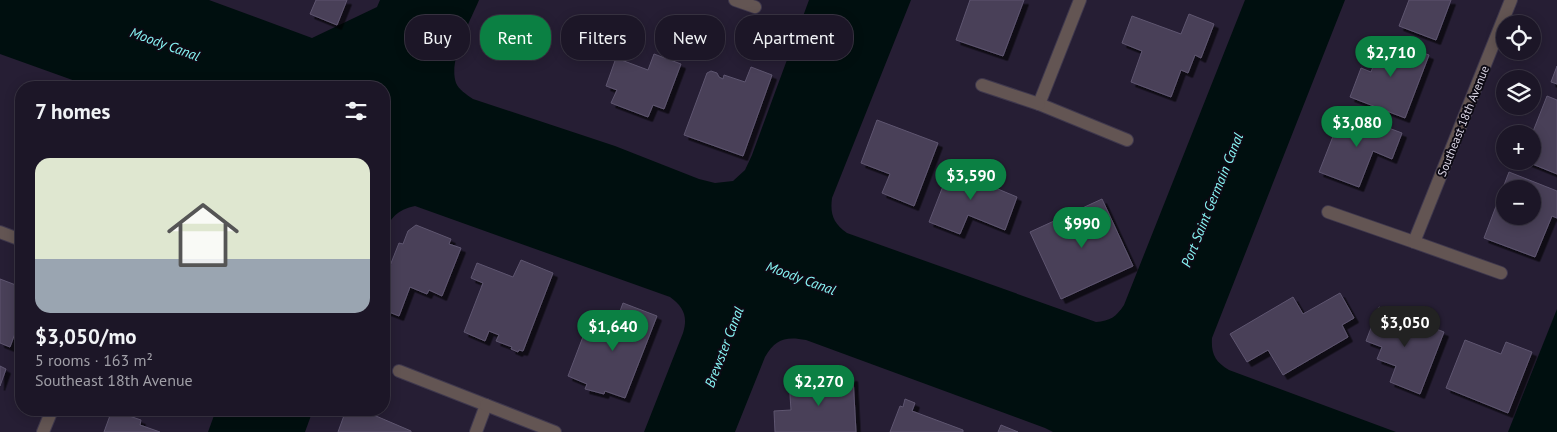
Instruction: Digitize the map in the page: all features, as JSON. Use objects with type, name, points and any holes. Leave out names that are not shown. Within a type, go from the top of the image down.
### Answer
[{"type":"street","points":[[735,0],[755,7]]},
{"type":"street","points":[[1039,104],[1080,0]]},
{"type":"street","name":"Southeast 18th Avenue","points":[[1414,242],[1511,0]]},
{"type":"street","points":[[982,85],[1039,104],[1127,140]]},
{"type":"street","points":[[1328,212],[1501,273]]},
{"type":"street","points":[[0,232],[15,238]]},
{"type":"street","points":[[399,371],[555,432]]},
{"type":"street","points":[[476,432],[486,405]]},
{"type":"street","points":[[43,432],[50,416]]},
{"type":"water","points":[[0,0],[209,0],[312,38],[377,7],[380,0],[479,0],[470,20],[470,15],[405,15],[405,60],[456,60],[454,74],[456,83],[465,94],[473,99],[615,146],[699,179],[715,183],[733,181],[745,170],[787,60],[853,60],[853,15],[803,15],[809,0],[911,0],[832,198],[832,213],[838,226],[847,233],[1096,322],[1112,318],[1124,305],[1245,0],[1345,0],[1212,338],[1212,349],[1217,361],[1229,370],[1396,432],[1053,432],[806,340],[793,338],[777,343],[765,357],[735,432],[644,432],[683,333],[685,317],[682,309],[670,297],[415,206],[399,212],[390,222],[390,81],[75,81],[0,54]]},
{"type":"water","points":[[1557,309],[1557,432],[1508,432]]},
{"type":"water","points":[[214,416],[311,416],[305,432],[208,432]]},
{"type":"building","points":[[316,0],[347,0],[337,25],[310,14]]},
{"type":"building","points":[[970,0],[1024,0],[1003,56],[956,40]]},
{"type":"building","points":[[1409,0],[1451,0],[1436,40],[1399,26]]},
{"type":"building","points":[[1189,14],[1214,24],[1201,58],[1195,55],[1188,73],[1181,70],[1171,97],[1131,82],[1142,51],[1122,43],[1132,16],[1181,34]]},
{"type":"building","points":[[1380,37],[1429,55],[1405,118],[1350,97],[1361,68],[1371,72],[1381,46],[1377,44]]},
{"type":"building","points":[[654,54],[655,60],[670,60],[681,64],[664,109],[653,105],[648,117],[611,103],[617,90],[606,86],[615,60],[621,60],[648,70]]},
{"type":"building","points":[[1557,66],[1557,84],[1551,82]]},
{"type":"building","points":[[751,67],[772,75],[743,156],[684,135],[707,73],[711,71],[717,73],[723,79],[724,75],[745,82]]},
{"type":"building","points":[[1547,96],[1557,100],[1557,174],[1541,168],[1541,125],[1536,125]]},
{"type":"building","points":[[1343,111],[1402,133],[1392,159],[1373,151],[1359,187],[1319,172]]},
{"type":"building","points":[[877,120],[938,143],[914,206],[882,193],[890,174],[861,163]]},
{"type":"building","points":[[952,163],[996,180],[993,187],[1017,197],[1005,230],[968,215],[960,234],[929,222]]},
{"type":"building","points":[[1509,172],[1529,180],[1506,180]]},
{"type":"building","points":[[1541,185],[1557,191],[1557,218],[1552,216],[1535,257],[1484,238],[1496,206],[1496,225],[1541,225]]},
{"type":"building","points":[[1102,199],[1133,266],[1061,299],[1030,232]]},
{"type":"building","points":[[416,225],[451,239],[449,244],[461,248],[442,296],[429,290],[427,294],[410,287],[399,316],[390,312],[390,266],[399,243],[403,244],[408,231]]},
{"type":"building","points":[[521,260],[553,273],[523,351],[519,350],[518,352],[511,349],[512,347],[496,341],[499,335],[489,331],[485,341],[464,332],[483,283],[471,278],[477,263],[513,277]]},
{"type":"building","points":[[0,279],[15,285],[15,333],[10,347],[0,343]]},
{"type":"building","points":[[1340,293],[1354,318],[1342,325],[1348,337],[1283,375],[1268,350],[1247,362],[1230,334],[1293,297],[1303,314]]},
{"type":"building","points":[[623,303],[657,316],[625,398],[605,391],[604,394],[585,389],[587,384],[568,376],[589,321],[613,330]]},
{"type":"building","points":[[1379,307],[1444,332],[1420,394],[1390,382],[1396,366],[1377,359],[1382,347],[1366,341]]},
{"type":"building","points":[[1465,340],[1501,354],[1506,342],[1532,352],[1508,413],[1446,388]]},
{"type":"building","points":[[0,366],[6,369],[0,386]]},
{"type":"building","points":[[853,377],[856,432],[775,432],[774,411],[791,410],[789,380]]},
{"type":"building","points":[[905,399],[915,403],[912,411],[963,430],[963,432],[890,432],[900,406],[903,407]]},
{"type":"building","points":[[110,416],[129,416],[141,420],[140,425],[160,432],[104,432]]},
{"type":"building","points":[[344,416],[376,416],[411,431],[411,432],[338,432]]},
{"type":"building","points":[[1001,425],[1018,432],[998,432]]},
{"type":"water label","name":"Moody Canal","points":[[165,44]]},
{"type":"water label","name":"Port Saint Germain Canal","points":[[1212,200]]},
{"type":"water label","name":"Moody Canal","points":[[801,278]]},
{"type":"water label","name":"Brewster Canal","points":[[724,347]]}]
